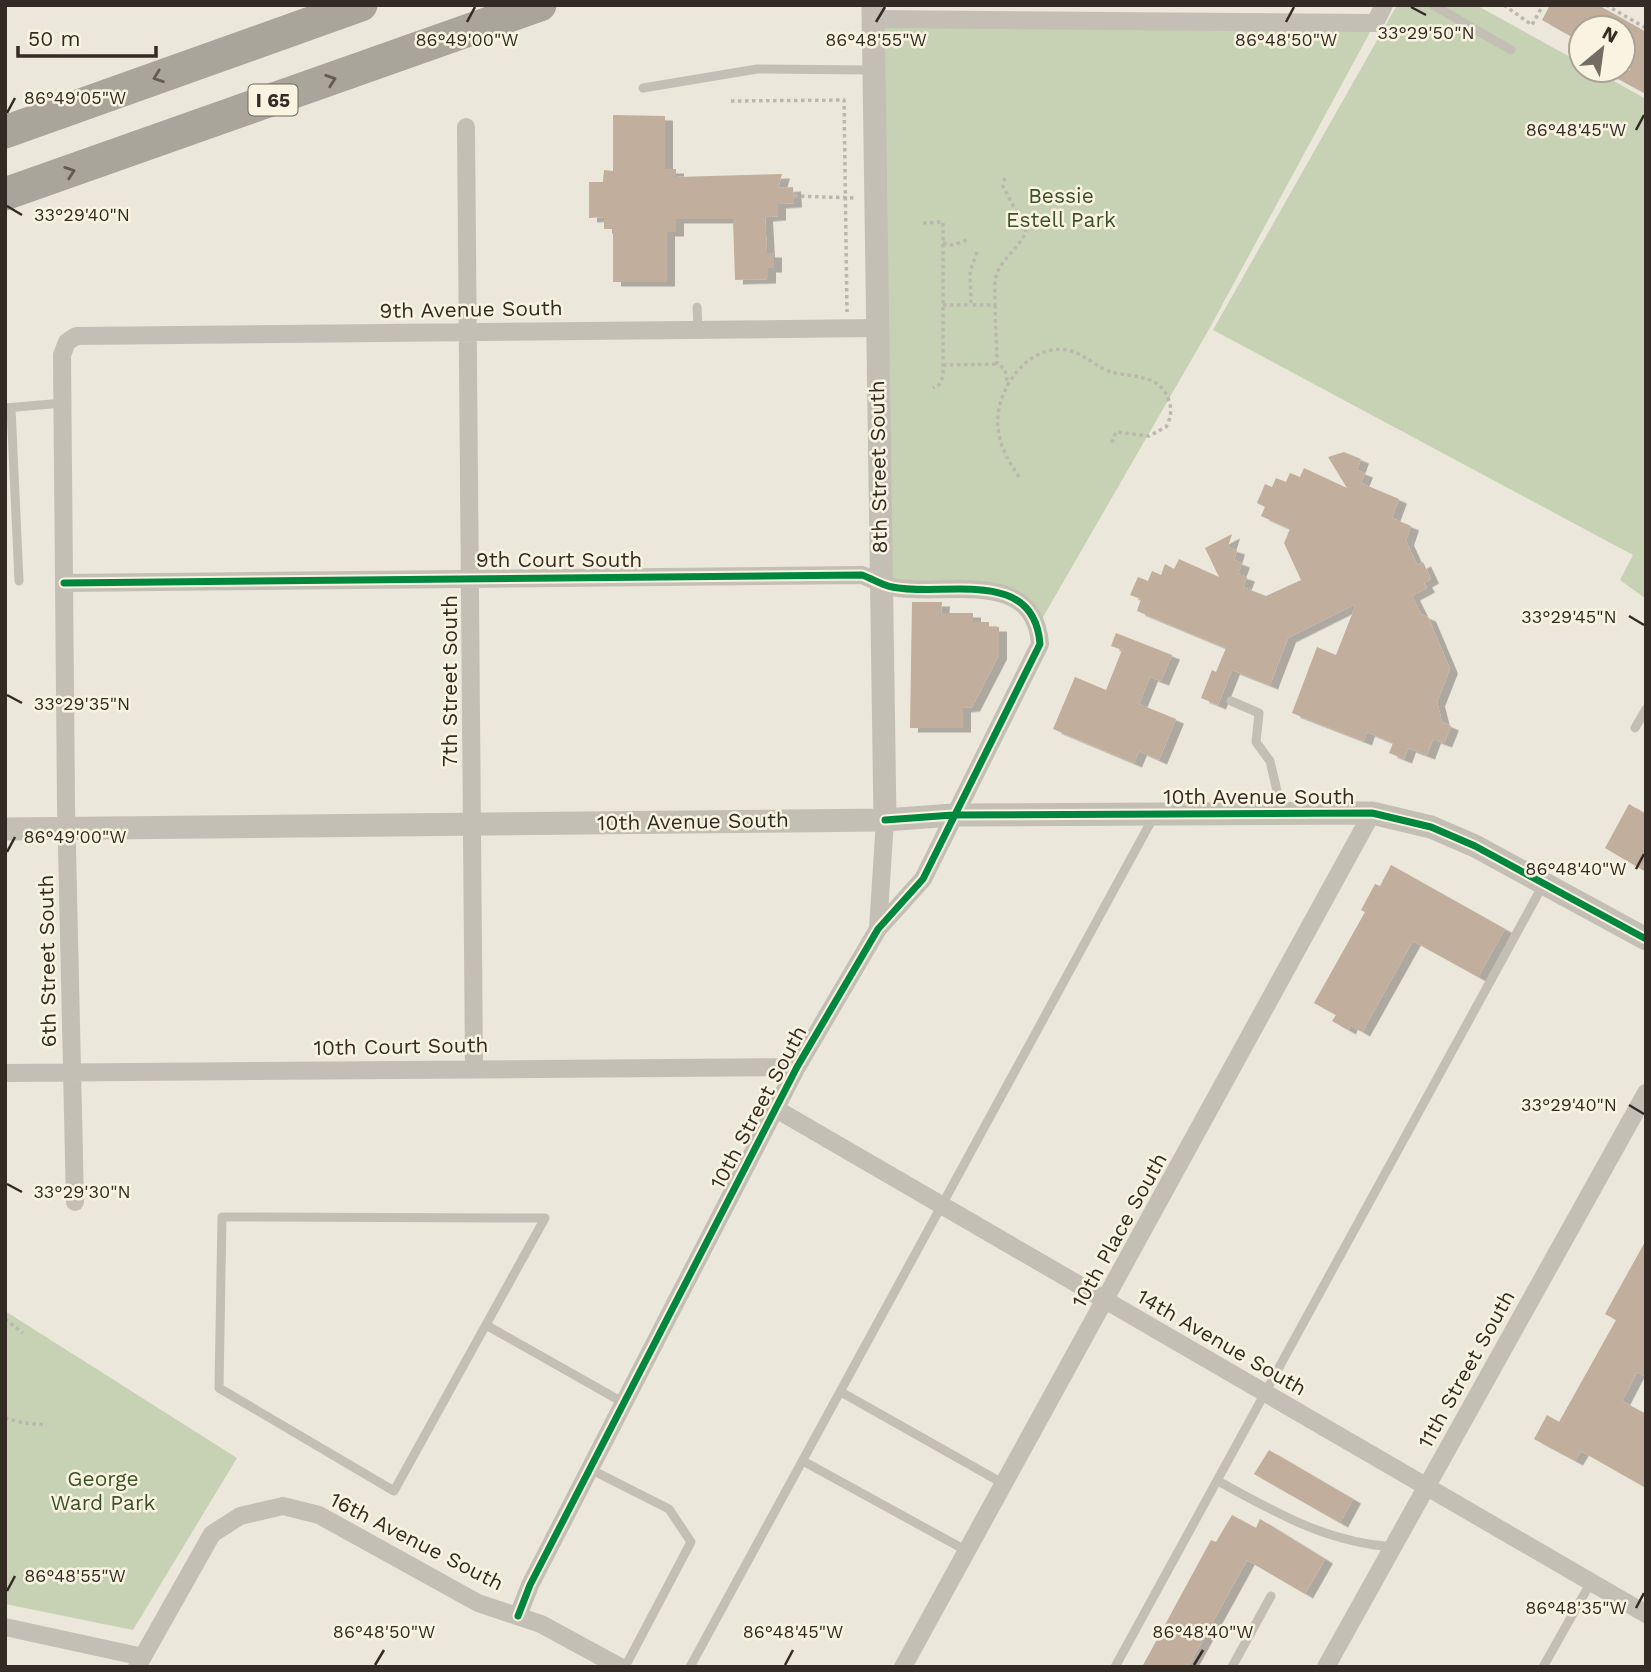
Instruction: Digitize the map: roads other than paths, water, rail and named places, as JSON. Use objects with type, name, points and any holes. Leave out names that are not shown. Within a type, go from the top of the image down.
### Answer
[{"type":"highway","points":[[5,132],[361,5]]},
{"type":"highway","name":"I 65","points":[[5,194],[540,5]]},
{"type":"street","points":[[873,12],[1375,23],[1384,5]]},
{"type":"street","name":"8th Street South","points":[[873,12],[885,820],[878,929]]},
{"type":"street","name":"7th Street South","points":[[466,127],[474,1067]]},
{"type":"street","name":"9th Avenue South","points":[[67,342],[76,336],[877,328]]},
{"type":"street","name":"6th Street South","points":[[67,342],[62,355],[64,583],[75,1202]]},
{"type":"street","name":"9th Court South","points":[[64,583],[862,575],[893,587],[991,590],[1017,602],[1038,624]]},
{"type":"street","name":"10th Street South","points":[[518,1616],[530,1585],[797,1067],[878,929],[923,879],[1040,644],[1038,624]]},
{"type":"street","name":"10th Avenue South","points":[[5,829],[885,820],[953,815],[1373,813],[1431,827],[1475,846],[1646,940]]},
{"type":"street","name":"10th Place South","points":[[903,1667],[1373,813]]},
{"type":"street","name":"10th Court South","points":[[5,1073],[474,1067],[797,1067]]},
{"type":"street","name":"11th Street South","points":[[1326,1667],[1646,1093]]},
{"type":"street","name":"14th Avenue South","points":[[776,1109],[1646,1614]]},
{"type":"street","name":"16th Avenue South","points":[[140,1662],[212,1534],[240,1516],[264,1508],[283,1506],[319,1515],[478,1603],[518,1616],[577,1641],[623,1667]]},
{"type":"street","points":[[5,1627],[140,1662]]},
{"type":"lane","points":[[1433,5],[1511,50]]},
{"type":"lane","points":[[643,88],[757,69],[873,70]]},
{"type":"lane","points":[[697,307],[698,330]]},
{"type":"lane","points":[[19,581],[8,408],[63,403]]},
{"type":"lane","points":[[1231,701],[1259,713],[1256,742],[1270,761],[1282,814]]},
{"type":"lane","points":[[1635,728],[1646,709]]},
{"type":"lane","points":[[690,1667],[1154,814]]},
{"type":"lane","points":[[1115,1667],[1543,884]]},
{"type":"lane","points":[[222,1217],[545,1218],[486,1325],[394,1491],[219,1388],[222,1217]]},
{"type":"lane","points":[[486,1325],[624,1403]]},
{"type":"lane","points":[[841,1392],[1004,1484]]},
{"type":"lane","points":[[803,1461],[967,1551]]},
{"type":"lane","points":[[590,1469],[669,1509],[691,1542],[623,1667]]},
{"type":"lane","points":[[1218,1480],[1297,1524],[1322,1534],[1362,1545],[1394,1547]]},
{"type":"lane","points":[[1543,1667],[1591,1582]]},
{"type":"lane","points":[[1232,1667],[1271,1596]]},
{"type":"park label","name":"Bessie Estell Park","points":[[1061,207]]},
{"type":"park label","name":"George Ward Park","points":[[103,1490]]}]
